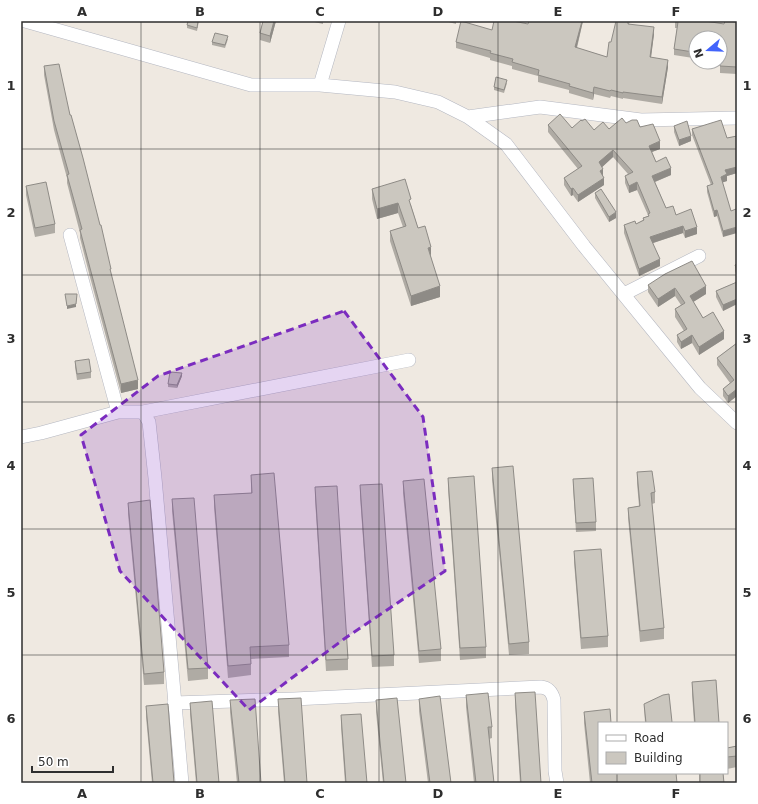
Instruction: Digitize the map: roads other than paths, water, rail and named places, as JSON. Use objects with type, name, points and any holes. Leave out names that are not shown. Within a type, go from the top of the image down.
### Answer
[{"type":"street","points":[[25,21],[251,85],[320,85],[395,92],[438,102],[468,117],[506,144],[584,246],[700,388],[737,423]]},
{"type":"street","points":[[320,85],[339,21]]},
{"type":"street","points":[[468,117],[540,107],[641,120],[737,118]]},
{"type":"street","points":[[70,235],[118,412]]},
{"type":"street","points":[[624,294],[699,256]]},
{"type":"street","points":[[21,437],[118,412],[144,412],[409,360]]},
{"type":"street","points":[[144,412],[149,422],[155,478],[182,783]]},
{"type":"street","points":[[174,703],[294,699],[540,686],[547,688],[553,693],[555,771],[557,783]]}]
